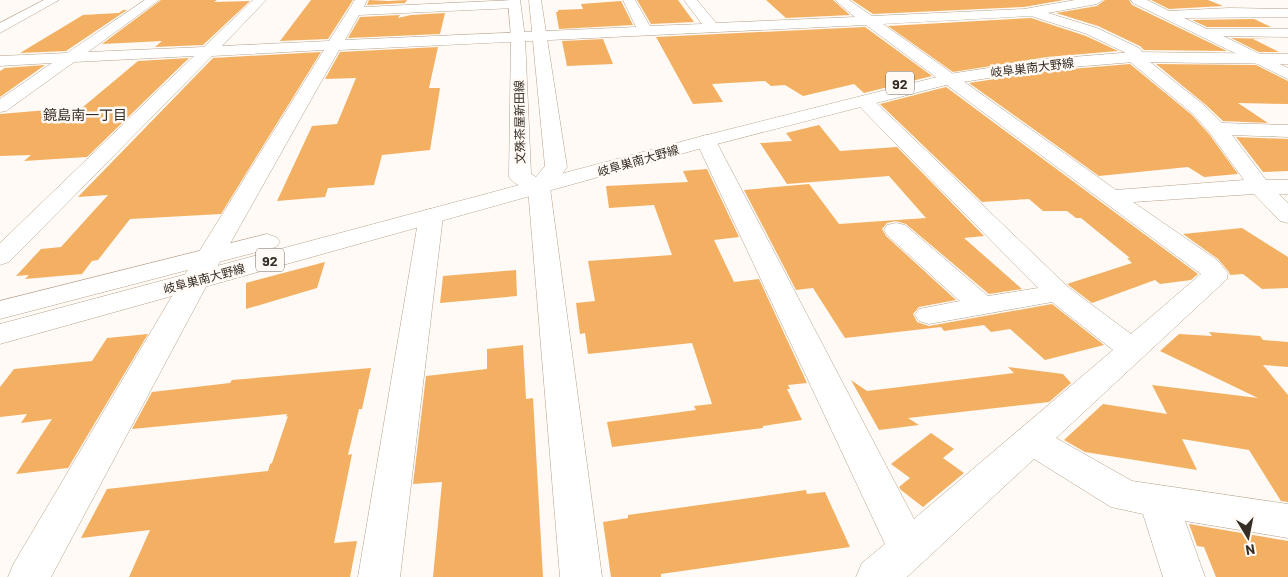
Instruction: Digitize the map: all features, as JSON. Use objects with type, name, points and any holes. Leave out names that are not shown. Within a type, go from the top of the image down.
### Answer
[{"type":"street","points":[[0,29],[53,0]]},
{"type":"street","points":[[0,107],[153,0]]},
{"type":"street","points":[[0,257],[260,0]]},
{"type":"street","name":"文殊茶屋新田線","points":[[535,0],[539,36],[538,177]]},
{"type":"street","points":[[629,0],[645,31]]},
{"type":"street","points":[[690,0],[712,28]]},
{"type":"street","points":[[842,0],[1208,266],[1215,273],[1213,279],[877,577]]},
{"type":"street","points":[[1004,0],[1032,12],[1092,31],[1134,54],[1199,110],[1217,129],[1260,186],[1288,216]]},
{"type":"street","points":[[0,61],[1032,12],[1097,0]]},
{"type":"street","points":[[1137,0],[1288,74]]},
{"type":"street","points":[[1247,0],[1288,13]]},
{"type":"street","points":[[29,577],[202,269],[357,5],[514,2]]},
{"type":"street","name":"文殊茶屋新田線","points":[[514,2],[538,177]]},
{"type":"street","points":[[1167,14],[1288,13]]},
{"type":"street","points":[[1203,32],[1288,33]]},
{"type":"street","name":"岐阜巣南大野線","points":[[0,334],[202,269],[538,177],[945,76],[1134,54],[1288,53]]},
{"type":"street","name":"岐阜巣南大野線","points":[[1248,54],[1288,59]]},
{"type":"street","name":"岐阜巣南大野線","points":[[0,310],[202,269],[431,216],[538,177],[706,141],[864,101],[945,76]]},
{"type":"street","points":[[864,101],[1058,293],[1132,350]]},
{"type":"street","points":[[1217,129],[1288,131]]},
{"type":"street","points":[[706,141],[909,550]]},
{"type":"street","points":[[538,177],[581,577]]},
{"type":"street","points":[[1111,197],[1260,186],[1288,187]]},
{"type":"street","points":[[379,577],[431,216]]},
{"type":"street","points":[[896,230],[982,306]]},
{"type":"street","points":[[929,315],[1058,293]]},
{"type":"street","points":[[1030,440],[1125,496],[1288,521]]},
{"type":"street","points":[[1158,501],[1184,577]]},
{"type":"building","points":[[161,0],[250,1],[203,45],[155,47],[162,41],[102,44]]},
{"type":"building","points":[[311,0],[353,0],[328,39],[280,41]]},
{"type":"building","points":[[369,0],[407,0],[405,3],[367,5]]},
{"type":"building","points":[[637,0],[678,0],[694,22],[651,24]]},
{"type":"building","points":[[766,0],[833,0],[850,15],[786,18]]},
{"type":"building","points":[[852,0],[1064,0],[1024,7],[873,14]]},
{"type":"building","points":[[1105,0],[1129,0],[1132,5],[1227,51],[1144,50],[1140,46],[1098,26],[1056,13],[1097,6]]},
{"type":"building","points":[[1151,0],[1208,0],[1223,6],[1169,9]]},
{"type":"building","points":[[621,1],[633,25],[559,29],[556,12],[558,10],[583,9],[581,4]]},
{"type":"building","points":[[127,10],[66,51],[20,53],[83,15],[119,13]]},
{"type":"building","points":[[445,13],[440,34],[348,38],[360,17],[400,15],[398,18],[411,15]]},
{"type":"building","points":[[1031,18],[1086,36],[1118,51],[1047,57],[953,72],[888,26]]},
{"type":"building","points":[[1254,19],[1271,27],[1207,27],[1192,20]]},
{"type":"building","points":[[865,27],[932,76],[864,93],[854,84],[803,96],[785,85],[771,86],[765,81],[712,84],[723,102],[693,104],[656,37]]},
{"type":"building","points":[[1231,38],[1274,39],[1253,39],[1279,52],[1259,52]]},
{"type":"building","points":[[603,39],[613,64],[567,66],[562,41]]},
{"type":"building","points":[[438,47],[429,88],[440,88],[430,150],[382,155],[374,185],[328,188],[325,197],[277,201],[312,126],[337,124],[356,78],[325,79],[340,52]]},
{"type":"building","points":[[321,52],[221,214],[130,219],[98,260],[92,261],[82,274],[25,279],[29,275],[16,276],[41,249],[61,247],[108,195],[78,197],[213,58]]},
{"type":"building","points":[[189,58],[87,157],[24,161],[31,155],[0,156],[0,114],[83,107],[138,61]]},
{"type":"building","points":[[1130,64],[1192,115],[1209,134],[1238,174],[1204,177],[1188,167],[1099,176],[969,83],[1047,71]]},
{"type":"building","points":[[1156,64],[1256,65],[1288,81],[1288,104],[1238,103],[1268,123],[1223,121]]},
{"type":"building","points":[[45,65],[0,97],[0,71],[5,68]]},
{"type":"building","points":[[946,87],[1198,274],[1191,280],[1160,284],[1155,280],[1092,303],[1067,284],[1132,263],[1127,258],[1130,258],[1081,218],[1076,218],[1067,211],[1043,211],[1029,199],[982,202],[880,104]]},
{"type":"building","points":[[819,125],[840,151],[897,147],[984,236],[964,238],[1022,289],[989,294],[906,224],[896,221],[887,223],[882,229],[886,236],[956,300],[919,307],[913,314],[917,322],[929,326],[1052,304],[1104,345],[1045,360],[1010,329],[991,332],[984,325],[944,331],[941,327],[845,338],[813,288],[796,290],[744,190],[809,184],[839,224],[926,218],[889,176],[787,184],[760,143],[792,141],[786,133]]},
{"type":"building","points":[[1236,137],[1288,139],[1288,171],[1263,172]]},
{"type":"building","points":[[707,169],[739,237],[714,240],[734,282],[759,279],[807,383],[788,385],[790,389],[787,389],[802,420],[763,426],[763,428],[612,447],[607,422],[696,410],[694,406],[712,404],[692,343],[588,354],[585,333],[580,334],[576,303],[595,301],[588,261],[672,255],[654,205],[609,208],[606,186],[688,182],[683,171]]},
{"type":"building","points":[[1242,228],[1288,257],[1288,288],[1262,289],[1243,274],[1230,275],[1218,259],[1183,234]]},
{"type":"building","points":[[325,262],[317,288],[246,309],[246,283]]},
{"type":"building","points":[[516,270],[517,296],[440,303],[443,276]]},
{"type":"building","points":[[1209,332],[1260,336],[1263,340],[1288,342],[1288,367],[1263,365],[1288,395],[1288,502],[1281,501],[1249,450],[1182,439],[1197,470],[1085,452],[1064,440],[1103,404],[1167,414],[1152,385],[1258,398],[1160,351],[1179,334],[1212,336]]},
{"type":"building","points":[[148,334],[68,468],[16,474],[52,419],[21,423],[27,414],[0,417],[0,387],[14,369],[92,361],[107,338]]},
{"type":"building","points":[[523,345],[526,399],[533,398],[543,577],[433,577],[442,482],[413,484],[426,376],[487,369],[487,349]]},
{"type":"building","points":[[1008,367],[1063,374],[1071,383],[1049,402],[908,418],[919,425],[879,430],[851,380],[867,391],[1014,373]]},
{"type":"building","points":[[371,368],[362,409],[359,409],[348,455],[352,454],[334,543],[357,541],[350,577],[129,577],[150,530],[81,538],[107,489],[268,471],[272,463],[288,416],[286,417],[287,414],[132,429],[152,392],[230,383],[232,380]]},
{"type":"building","points":[[931,433],[954,449],[943,458],[964,473],[923,507],[901,490],[899,487],[910,478],[891,464]]},
{"type":"building","points":[[806,490],[807,494],[825,492],[850,547],[661,574],[661,577],[611,577],[603,522],[628,518],[628,515]]},
{"type":"building","points":[[1189,524],[1288,541],[1288,577],[1216,577],[1204,547],[1197,546]]},
{"type":"district","name":"鏡島南一丁目","points":[[85,114]]}]
